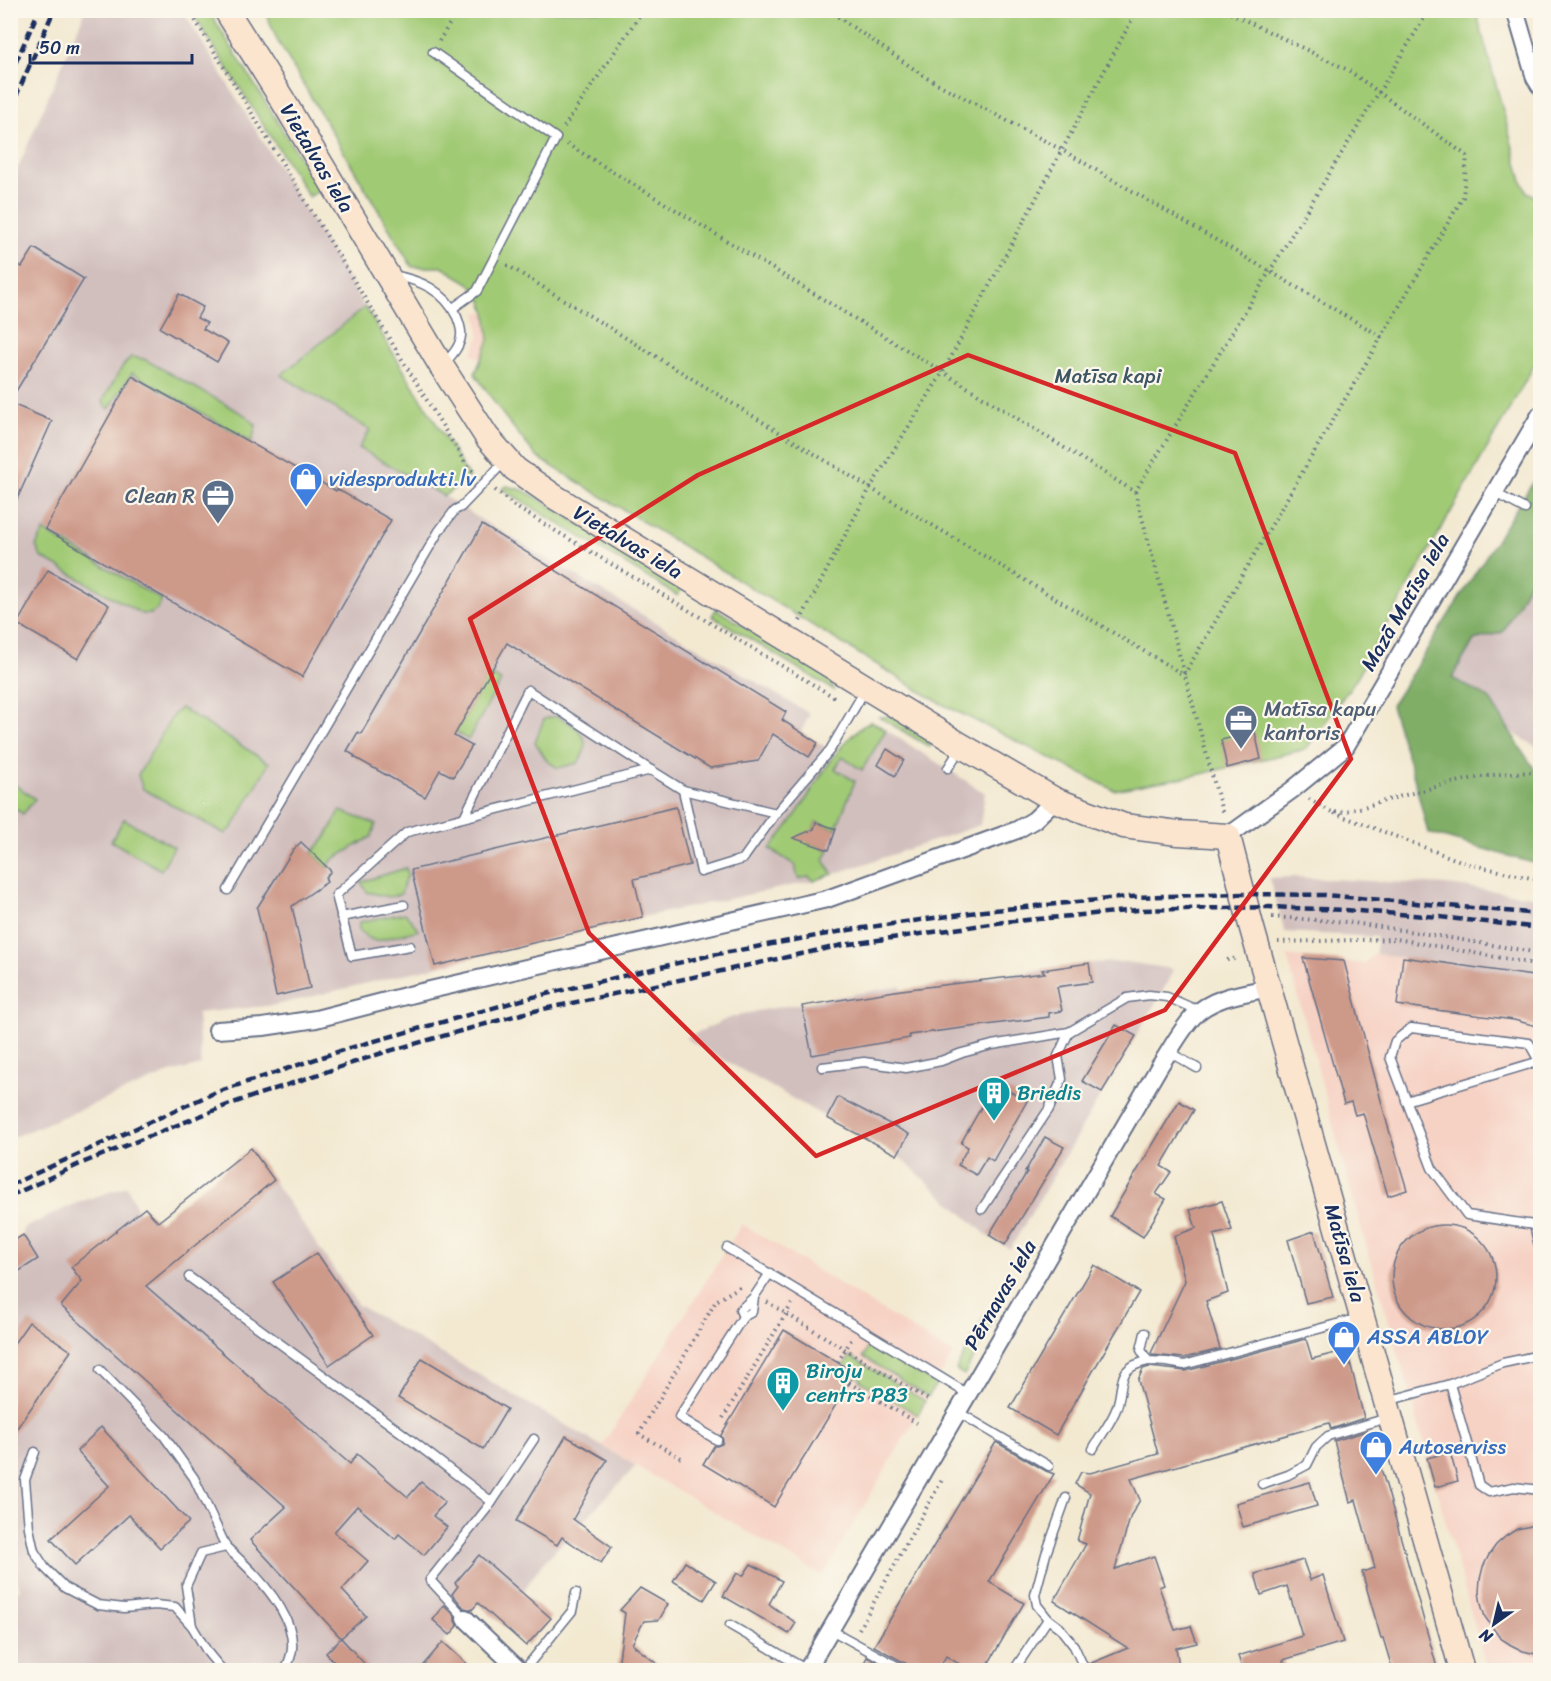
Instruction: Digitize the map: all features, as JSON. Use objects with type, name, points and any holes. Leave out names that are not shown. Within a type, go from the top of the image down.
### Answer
[{"type":"street","name":"Vietalvas iela","points":[[226,10],[282,99],[442,367],[487,437],[522,475],[860,697],[962,746],[1055,800],[1124,826],[1228,836]]},
{"type":"street","points":[[1515,10],[1540,86]]},
{"type":"street","name":"Mazā Matīsa iela","points":[[1228,836],[1292,790],[1346,746],[1540,415]]},
{"type":"street","points":[[217,1029],[263,1027],[316,1019],[827,899],[1017,830],[1034,820],[1055,800]]},
{"type":"street","name":"Matīsa iela","points":[[1228,836],[1251,925],[1462,1671]]},
{"type":"street","name":"Pērnavas iela","points":[[807,1670],[1169,1052],[1191,1019],[1199,1011],[1220,1000],[1270,988]]},
{"type":"street","points":[[465,1618],[521,1671]]},
{"type":"lane","points":[[433,52],[556,138],[477,291],[453,308]]},
{"type":"lane","points":[[386,273],[407,277],[424,284],[443,296],[453,308],[460,323],[461,334],[459,344],[442,367]]},
{"type":"lane","points":[[228,890],[439,531],[455,510],[461,507],[506,460]]},
{"type":"lane","points":[[1495,493],[1525,508]]},
{"type":"lane","points":[[464,818],[528,690],[683,790],[776,813]]},
{"type":"lane","points":[[683,790],[701,872],[743,859],[776,813],[830,750],[860,697]]},
{"type":"lane","points":[[948,768],[962,746]]},
{"type":"lane","points":[[410,946],[352,956],[336,895],[407,832],[651,770]]},
{"type":"lane","points":[[342,916],[404,905]]},
{"type":"lane","points":[[822,1067],[864,1062],[906,1068],[941,1061],[992,1045],[1069,1032],[1127,998],[1149,995],[1167,997],[1199,1011]]},
{"type":"lane","points":[[1406,1101],[1540,1061],[1529,1043],[1411,1028],[1395,1041],[1390,1057],[1406,1101],[1431,1168],[1467,1215],[1534,1225],[1540,1250]]},
{"type":"lane","points":[[982,1209],[1049,1109],[1062,1078],[1058,1056],[1069,1032]]},
{"type":"lane","points":[[1169,1052],[1197,1068]]},
{"type":"lane","points":[[727,1248],[799,1291],[838,1319],[858,1327],[968,1394]]},
{"type":"lane","points":[[717,1440],[679,1417],[743,1317],[752,1312],[755,1296],[770,1273]]},
{"type":"lane","points":[[189,1278],[402,1433],[492,1502]]},
{"type":"lane","points":[[1093,1449],[1116,1408],[1123,1375],[1135,1364],[1148,1361],[1184,1365],[1362,1317]]},
{"type":"lane","points":[[1144,1333],[1141,1350],[1148,1361]]},
{"type":"lane","points":[[1262,1484],[1288,1475],[1307,1465],[1316,1447],[1328,1436],[1450,1384],[1503,1364],[1540,1355]]},
{"type":"lane","points":[[100,1371],[164,1436],[194,1478],[226,1547],[272,1593],[288,1622],[292,1647],[286,1671]]},
{"type":"lane","points":[[1450,1384],[1479,1485],[1490,1492],[1514,1488],[1540,1490]]},
{"type":"lane","points":[[957,1412],[1049,1466]]},
{"type":"lane","points":[[465,1618],[430,1580],[492,1502],[534,1439]]},
{"type":"lane","points":[[35,1452],[25,1480],[29,1528],[34,1551],[45,1568],[65,1588],[98,1605],[124,1608],[155,1605],[175,1607],[192,1626],[222,1671]]},
{"type":"lane","points":[[1066,1498],[1046,1554],[1035,1595],[1037,1605],[1074,1646],[1085,1671]]},
{"type":"lane","points":[[192,1626],[186,1586],[201,1553],[226,1547]]},
{"type":"lane","points":[[521,1671],[572,1611],[576,1593]]},
{"type":"lane","points":[[1014,1671],[1048,1619]]},
{"type":"lane","points":[[730,1625],[807,1670]]},
{"type":"lane","points":[[831,1630],[904,1671]]},
{"type":"path","points":[[189,10],[467,466],[514,506],[825,692],[860,697]]},
{"type":"path","points":[[433,52],[458,10]]},
{"type":"path","points":[[643,10],[556,138],[943,372],[1135,492],[1228,836]]},
{"type":"path","points":[[828,10],[927,78],[1062,150],[1382,337]]},
{"type":"path","points":[[799,624],[870,488],[943,372],[1137,10]]},
{"type":"path","points":[[1185,675],[1463,197],[1467,156],[1348,70],[1224,10]]},
{"type":"path","points":[[1135,492],[1429,10]]},
{"type":"path","points":[[494,258],[870,488],[1185,675]]},
{"type":"path","points":[[1333,813],[1486,777],[1523,771],[1540,773]]},
{"type":"path","points":[[1292,790],[1333,813],[1468,864],[1540,880]]},
{"type":"path","points":[[1271,917],[1346,922],[1540,953]]},
{"type":"path","points":[[1277,942],[1397,939],[1540,965]]},
{"type":"path","points":[[681,1458],[639,1434],[716,1301],[741,1286],[930,1401]]},
{"type":"path","points":[[723,1418],[799,1291]]},
{"type":"path","points":[[838,1362],[858,1327]]},
{"type":"path","points":[[849,1383],[917,1423]]},
{"type":"path","points":[[852,1642],[945,1475]]},
{"type":"highlighted area","points":[[968,355],[1235,453],[1351,759],[1165,1010],[816,1156],[589,933],[470,619],[698,475]]},
{"type":"shaded area","points":[[85,11],[183,11],[469,477],[444,496],[810,714],[801,732],[861,769],[886,730],[985,793],[980,825],[814,881],[643,917],[276,1005],[197,1013],[201,1065],[167,1074],[11,1138],[11,184]]},
{"type":"shaded area","points":[[486,311],[489,340],[481,359],[472,354],[479,336],[477,313]]},
{"type":"shaded area","points":[[1540,483],[1540,749],[1425,681]]},
{"type":"shaded area","points":[[1292,877],[1447,885],[1540,897],[1540,977],[1376,954],[1376,937],[1285,932],[1269,878]]},
{"type":"shaded area","points":[[1375,953],[1540,977],[1540,1670],[1487,1670],[1362,1231],[1287,956],[1364,964]]},
{"type":"shaded area","points":[[1126,962],[1173,969],[1169,980],[1010,1249],[989,1237],[897,1155],[685,1038],[729,1018],[757,1011],[900,986],[902,990],[1089,963]]},
{"type":"shaded area","points":[[251,1148],[358,1305],[636,1466],[542,1564],[522,1593],[498,1621],[477,1603],[419,1670],[415,1667],[411,1670],[11,1670],[10,1598],[20,1588],[10,1564],[11,1243],[23,1235],[24,1228],[74,1204],[127,1186],[139,1213],[145,1208],[158,1222]]},
{"type":"shaded area","points":[[742,1224],[953,1354],[823,1576],[602,1446]]},
{"type":"green space","points":[[191,11],[209,11],[320,190],[309,197]]},
{"type":"green space","name":"Matīsa kapi","points":[[265,11],[1476,11],[1522,181],[1527,192],[1540,200],[1540,355],[1356,679],[1306,749],[1201,774],[1114,790],[938,702],[537,457],[504,416],[475,374],[489,340],[486,311],[480,296],[469,283],[442,267],[412,267],[277,40]]},
{"type":"green space","points":[[365,307],[469,477],[444,496],[359,448],[370,430],[281,375]]},
{"type":"green space","points":[[131,357],[144,359],[245,415],[256,425],[252,442],[132,373],[109,409],[103,400],[122,367]]},
{"type":"green space","points":[[1540,471],[1540,511],[1537,517],[1540,529],[1540,562],[1503,632],[1474,640],[1452,678],[1489,698],[1540,777],[1540,865],[1428,833],[1414,777],[1391,706]]},
{"type":"green space","points":[[507,486],[523,490],[539,499],[682,587],[678,596],[502,489]]},
{"type":"green space","points":[[44,531],[162,600],[157,609],[151,614],[142,614],[41,557],[36,546]]},
{"type":"green space","points":[[716,609],[827,676],[834,690],[712,616]]},
{"type":"green space","points":[[489,674],[501,681],[468,740],[456,732]]},
{"type":"green space","points":[[181,708],[269,763],[233,827],[225,834],[143,789],[138,775],[173,715]]},
{"type":"green space","points":[[555,716],[571,724],[584,737],[585,749],[578,763],[558,768],[547,761],[535,742],[544,719]]},
{"type":"green space","points":[[891,716],[932,740],[930,747],[879,717]]},
{"type":"green space","points":[[871,721],[886,730],[862,770],[842,757],[835,769],[855,781],[836,829],[816,822],[809,843],[829,850],[824,860],[833,874],[814,881],[809,877],[798,879],[795,865],[770,849],[793,819],[837,752],[847,740]]},
{"type":"green space","points":[[11,782],[35,799],[23,814],[11,805]]},
{"type":"green space","points":[[340,811],[376,824],[371,837],[332,860],[328,868],[312,853],[326,837]]},
{"type":"green space","points":[[124,819],[174,847],[161,870],[111,841]]},
{"type":"green space","points":[[406,868],[408,877],[405,879],[401,894],[389,897],[367,892],[361,882]]},
{"type":"green space","points":[[405,913],[419,930],[376,941],[368,938],[359,930],[359,922]]},
{"type":"green space","points":[[986,1313],[994,1318],[964,1375],[956,1370]]},
{"type":"green space","points":[[873,1346],[936,1384],[928,1397],[863,1357],[868,1347]]},
{"type":"green space","points":[[850,1356],[925,1401],[918,1415],[860,1381],[861,1379],[854,1375],[855,1373],[844,1366]]},
{"type":"building","points":[[34,248],[84,279],[10,401],[10,260],[22,267]]},
{"type":"building","points":[[179,294],[203,307],[197,318],[207,323],[203,329],[228,343],[217,362],[160,328]]},
{"type":"building","name":"Clean R","points":[[132,376],[391,520],[302,677],[45,529]]},
{"type":"building","points":[[10,403],[52,421],[10,515]]},
{"type":"building","points":[[482,525],[786,712],[782,720],[818,743],[809,757],[773,734],[758,761],[710,768],[507,643],[454,736],[472,746],[453,777],[440,770],[425,797],[354,757],[347,751],[358,732],[361,734]]},
{"type":"building","points":[[48,570],[109,605],[78,659],[17,624]]},
{"type":"building","name":"Matīsa kapu kantoris","points":[[1255,732],[1261,759],[1227,768],[1221,740]]},
{"type":"building","points":[[887,749],[904,760],[895,776],[878,765]]},
{"type":"building","points":[[676,807],[690,865],[634,879],[643,917],[435,966],[411,870]]},
{"type":"building","points":[[816,822],[836,829],[829,850],[793,838],[814,829]]},
{"type":"building","points":[[301,842],[331,871],[325,878],[327,882],[292,906],[310,988],[276,996],[257,908],[293,850]]},
{"type":"building","points":[[1403,957],[1540,977],[1540,1027],[1514,1020],[1397,1005]]},
{"type":"building","points":[[1303,958],[1344,961],[1407,1190],[1388,1196],[1363,1113],[1355,1115],[1351,1102],[1344,1104]]},
{"type":"building","points":[[1089,963],[1092,982],[1057,987],[1062,1011],[1049,1013],[1049,1017],[909,1035],[910,1038],[812,1055],[802,1006],[901,990],[1045,973],[1042,970]]},
{"type":"building","points":[[1116,1025],[1136,1036],[1102,1092],[1082,1081]]},
{"type":"building","name":"Briedis","points":[[995,1083],[1027,1101],[993,1161],[987,1157],[976,1175],[958,1165],[968,1147],[961,1143]]},
{"type":"building","points":[[838,1097],[909,1134],[897,1155],[827,1118]]},
{"type":"building","points":[[1179,1101],[1194,1110],[1161,1166],[1171,1172],[1156,1194],[1166,1199],[1143,1237],[1110,1216]]},
{"type":"building","points":[[1045,1137],[1064,1147],[1005,1245],[989,1235]]},
{"type":"building","points":[[251,1148],[274,1180],[146,1286],[350,1464],[357,1454],[408,1497],[421,1482],[445,1502],[433,1516],[447,1527],[424,1555],[399,1534],[395,1539],[357,1506],[334,1532],[368,1561],[342,1590],[366,1616],[341,1638],[250,1540],[286,1507],[61,1306],[82,1281],[71,1267],[145,1208],[158,1222]]},
{"type":"building","points":[[1222,1201],[1232,1230],[1214,1235],[1228,1293],[1206,1301],[1220,1349],[1184,1358],[1152,1355],[1185,1281],[1174,1236],[1196,1228],[1190,1210]]},
{"type":"building","points":[[1444,1225],[1464,1229],[1481,1240],[1492,1257],[1496,1277],[1492,1297],[1481,1314],[1464,1325],[1444,1329],[1424,1325],[1407,1314],[1396,1297],[1392,1277],[1396,1257],[1407,1240],[1424,1229]]},
{"type":"building","points":[[1314,1231],[1333,1297],[1306,1303],[1288,1240]]},
{"type":"building","points":[[23,1235],[38,1259],[10,1277],[10,1243]]},
{"type":"building","points":[[317,1253],[373,1335],[329,1365],[273,1282]]},
{"type":"building","points":[[1094,1265],[1139,1292],[1056,1435],[1010,1408]]},
{"type":"building","points":[[29,1322],[71,1351],[10,1438],[10,1349]]},
{"type":"building","name":"Biroju centrs P83","points":[[784,1330],[855,1373],[774,1507],[703,1464],[714,1446],[722,1444],[721,1435]]},
{"type":"building","points":[[1306,1339],[1312,1359],[1347,1350],[1364,1418],[1331,1429],[1329,1423],[1131,1479],[1140,1500],[1131,1515],[1115,1569],[1154,1556],[1164,1585],[1159,1587],[1175,1630],[1191,1626],[1197,1643],[1176,1648],[1180,1671],[1091,1671],[1089,1664],[1128,1648],[1054,1601],[1086,1544],[1077,1541],[1090,1493],[1075,1484],[1081,1472],[1090,1473],[1158,1454],[1138,1380],[1143,1369],[1149,1367],[1186,1371]]},
{"type":"building","points":[[422,1358],[507,1409],[483,1449],[398,1398]]},
{"type":"building","points":[[101,1427],[189,1522],[160,1548],[129,1515],[75,1565],[51,1539],[109,1486],[77,1451]]},
{"type":"building","points":[[1367,1431],[1368,1437],[1371,1436],[1388,1492],[1438,1671],[1393,1671],[1383,1638],[1381,1638],[1362,1572],[1375,1568],[1356,1500],[1350,1502],[1334,1441]]},
{"type":"building","points":[[566,1436],[607,1460],[573,1519],[612,1547],[601,1563],[562,1537],[557,1545],[516,1521]]},
{"type":"building","points":[[996,1442],[1054,1474],[989,1582],[1024,1603],[984,1671],[971,1671],[946,1656],[938,1671],[910,1671],[907,1664],[874,1646]]},
{"type":"building","points":[[1450,1452],[1458,1481],[1435,1487],[1427,1458]]},
{"type":"building","points":[[1310,1482],[1317,1506],[1243,1527],[1236,1503]]},
{"type":"building","points":[[1540,1524],[1540,1655],[1523,1651],[1500,1638],[1485,1617],[1479,1592],[1483,1567],[1496,1545],[1517,1529]]},
{"type":"building","points":[[479,1555],[551,1618],[526,1646],[478,1603],[472,1610],[464,1608],[452,1594],[458,1586],[455,1583]]},
{"type":"building","points":[[1303,1560],[1310,1580],[1323,1575],[1343,1642],[1283,1660],[1286,1671],[1243,1671],[1238,1656],[1302,1636],[1287,1586],[1261,1595],[1255,1574]]},
{"type":"building","points":[[685,1562],[716,1581],[704,1600],[673,1581]]},
{"type":"building","points":[[751,1564],[782,1581],[769,1604],[796,1623],[789,1634],[723,1596],[737,1573],[743,1576]]},
{"type":"building","points":[[640,1588],[668,1604],[659,1620],[644,1621],[632,1644],[666,1671],[628,1671],[628,1666],[618,1667],[625,1613],[620,1610]]},
{"type":"building","points":[[444,1605],[455,1616],[458,1626],[450,1635],[433,1620]]},
{"type":"building","points":[[341,1638],[371,1671],[342,1671],[326,1653]]},
{"type":"building","points":[[443,1642],[475,1671],[418,1671]]},
{"type":"building","points":[[867,1657],[892,1671],[860,1671]]},
{"type":"railway","points":[[10,75],[39,10]]},
{"type":"railway","points":[[10,110],[54,10]]},
{"type":"railway","points":[[10,1185],[214,1093],[346,1049],[525,999],[712,955],[849,930],[984,911],[1129,897],[1243,894],[1325,895],[1540,914]]},
{"type":"railway","points":[[10,1196],[82,1163],[230,1104],[382,1053],[525,1013],[843,945],[1004,922],[1138,910],[1269,907],[1345,910],[1540,928]]},
{"type":"place","name":"videsprodukti.lv","points":[[306,508]]},
{"type":"place","name":"Clean R","points":[[218,525]]},
{"type":"place","name":"Matīsa kapu kantoris","points":[[1241,750]]},
{"type":"place","name":"Briedis","points":[[994,1122]]},
{"type":"place","name":"ASSA ABLOY","points":[[1344,1366]]},
{"type":"place","name":"Biroju centrs P83","points":[[783,1412]]},
{"type":"place","name":"Autoserviss","points":[[1376,1476]]}]
